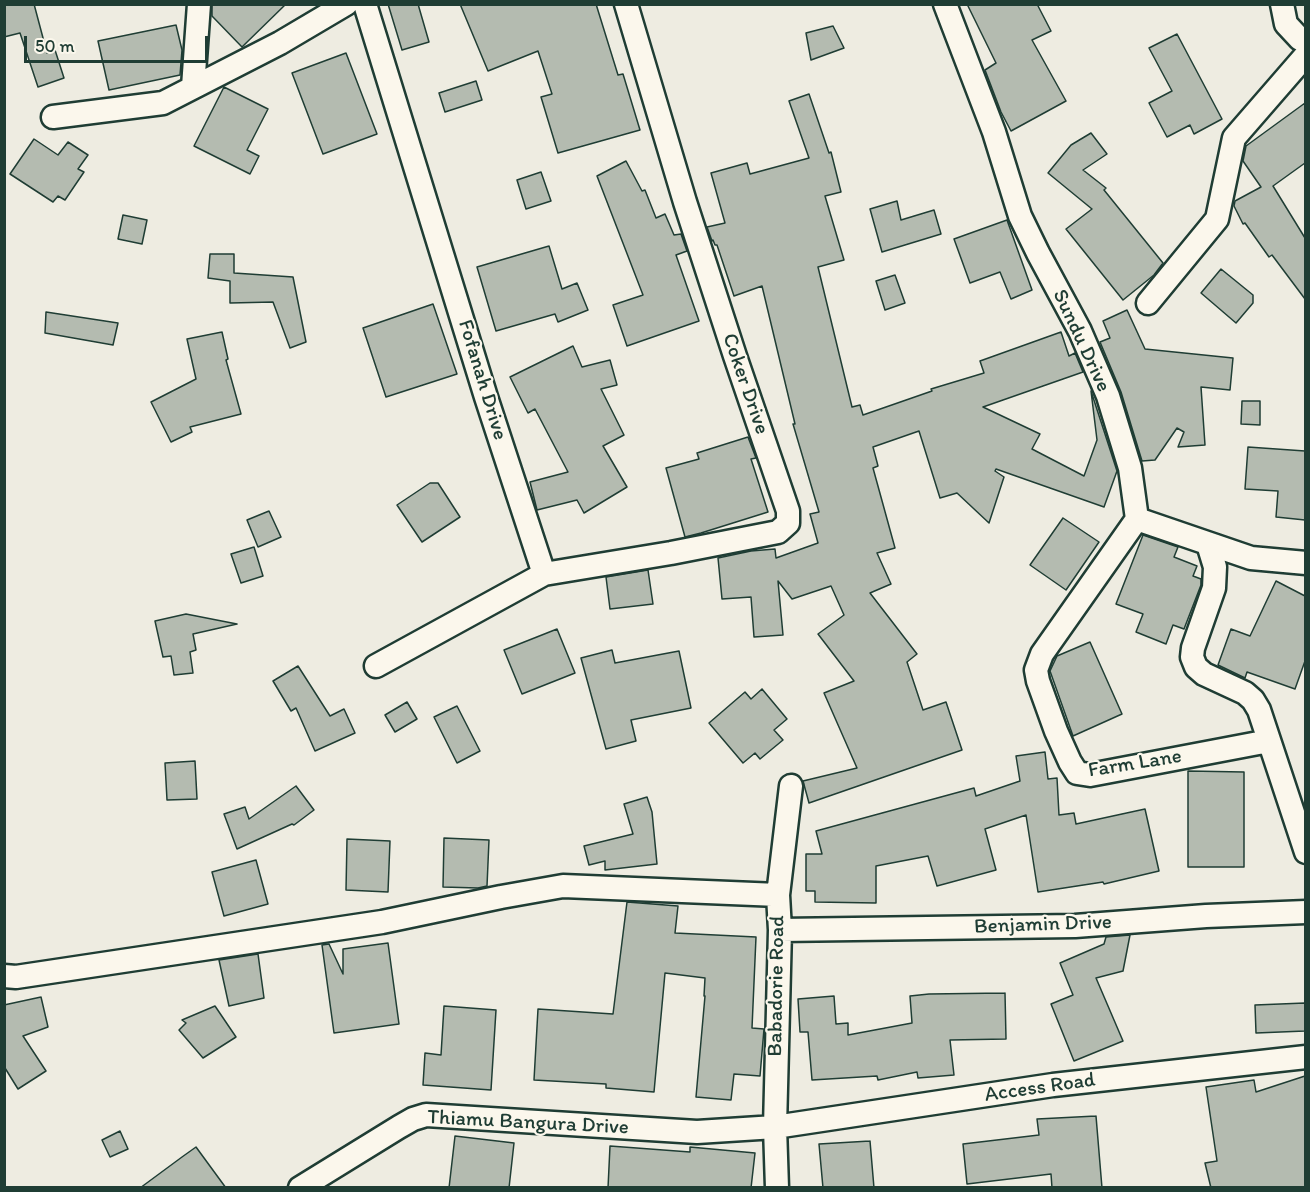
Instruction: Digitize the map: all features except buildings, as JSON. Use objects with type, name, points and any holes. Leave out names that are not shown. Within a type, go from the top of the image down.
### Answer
[{"type":"street","points":[[193,87],[199,4]]},
{"type":"street","points":[[53,117],[164,103],[280,43],[346,4]]},
{"type":"street","name":"Fofanah Drive","points":[[365,4],[486,397],[543,573]]},
{"type":"street","name":"Coker Drive","points":[[543,573],[671,553],[778,532],[788,524],[788,511],[688,213],[626,4]]},
{"type":"street","name":"Sundu Drive","points":[[945,4],[994,132],[1020,216],[1080,331],[1108,396],[1130,468],[1137,519]]},
{"type":"street","points":[[1282,4],[1286,24],[1305,42]]},
{"type":"street","points":[[1148,303],[1217,219],[1234,138],[1305,55]]},
{"type":"street","points":[[1137,519],[1251,558],[1305,563]]},
{"type":"street","name":"Farm Lane","points":[[1137,519],[1042,654],[1036,670],[1056,731],[1070,762],[1077,773],[1090,775],[1269,741]]},
{"type":"street","points":[[1208,544],[1215,567],[1215,588],[1193,648],[1192,657],[1196,667],[1204,674],[1245,693],[1259,710],[1305,852]]},
{"type":"street","points":[[376,666],[543,573]]},
{"type":"street","name":"Babadorie Road","points":[[777,1188],[780,930],[778,895],[791,786]]},
{"type":"street","points":[[4,976],[16,977],[382,922],[563,886],[778,895]]},
{"type":"street","name":"Benjamin Drive","points":[[780,930],[1075,926],[1206,916],[1305,912]]},
{"type":"street","name":"Access Road","points":[[776,1127],[1053,1085],[1305,1057]]},
{"type":"street","name":"Thiamu Bangura Drive","points":[[300,1188],[399,1127],[426,1115],[697,1132],[776,1127]]}]
